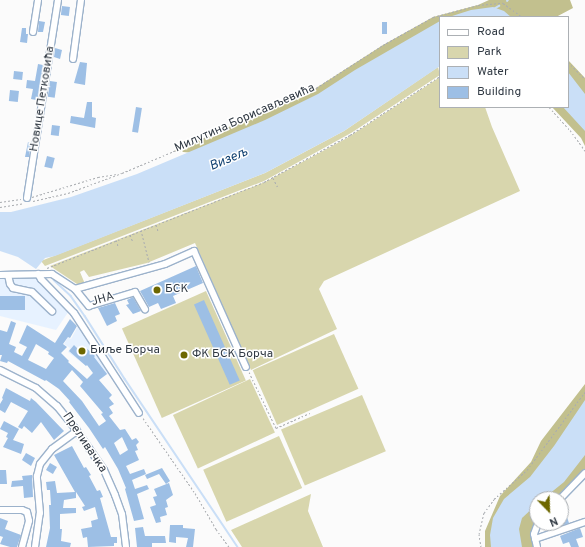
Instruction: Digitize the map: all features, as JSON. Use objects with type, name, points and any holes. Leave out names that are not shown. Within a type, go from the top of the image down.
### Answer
[{"type":"street","points":[[33,32],[38,0]]},
{"type":"street","name":"Новице Петковића","points":[[27,198],[58,0]]},
{"type":"street","points":[[73,59],[81,0]]},
{"type":"street","points":[[74,290],[165,264],[194,251],[246,367]]},
{"type":"street","name":"ЈНА","points":[[40,273],[41,279],[66,303],[83,326],[139,412]]},
{"type":"street","name":"ЈНА","points":[[0,275],[40,273],[55,275],[74,290],[89,306],[135,292],[145,309]]},
{"type":"street","points":[[8,275],[10,284],[13,288],[32,292],[52,310]]},
{"type":"street","name":"Преливачка","points":[[0,370],[36,388],[61,410],[77,431],[104,470],[115,495],[122,514],[126,547]]},
{"type":"street","points":[[35,547],[40,513],[37,476],[40,464],[52,449],[77,431]]},
{"type":"street","points":[[568,491],[585,473]]},
{"type":"street","points":[[0,510],[22,510],[27,512],[29,520],[22,547]]},
{"type":"street","points":[[535,539],[585,522]]},
{"type":"street","points":[[535,531],[534,534],[538,547]]},
{"type":"path","name":"Милутина Борисављевића","points":[[0,206],[68,193],[122,173],[245,122],[313,90],[383,45],[433,17],[478,5],[503,3],[521,16]]},
{"type":"path","points":[[569,63],[585,79]]},
{"type":"path","points":[[40,273],[48,266],[272,178],[350,135],[439,77]]},
{"type":"path","points":[[550,108],[570,130],[585,151]]},
{"type":"path","points":[[0,202],[27,198],[98,177],[122,173]]},
{"type":"path","points":[[272,178],[278,188]]},
{"type":"path","points":[[156,224],[158,232]]},
{"type":"path","points":[[140,230],[149,262]]},
{"type":"path","points":[[130,234],[133,242]]},
{"type":"path","points":[[116,240],[118,246]]},
{"type":"path","points":[[246,367],[276,428],[310,413]]},
{"type":"path","points":[[481,547],[479,534],[484,513],[494,499],[527,470],[585,392]]},
{"type":"path","points":[[139,412],[195,493],[216,529],[229,547]]},
{"type":"shaded area","points":[[489,0],[570,0],[573,8],[558,16],[439,16],[439,66],[326,95],[193,153],[174,151],[313,90],[383,45],[433,17],[478,5]]},
{"type":"shaded area","points":[[569,61],[585,78],[585,146],[581,138],[553,108],[569,108]]},
{"type":"shaded area","points":[[0,278],[35,278],[45,285],[69,311],[56,330],[0,316]]},
{"type":"shaded area","points":[[79,324],[109,373],[99,380],[87,365],[86,366],[68,352],[70,348],[64,344],[68,337],[71,339]]},
{"type":"shaded area","points":[[585,384],[585,473],[568,491],[529,491],[529,531],[535,531],[534,534],[537,547],[485,547],[485,531],[500,496],[531,462],[541,441]]},
{"type":"green space","points":[[438,67],[439,76],[351,133],[264,181],[45,266],[41,261],[265,173],[344,131]]},
{"type":"green space","points":[[439,78],[439,108],[485,108],[520,191],[324,281],[319,289],[337,329],[251,370],[195,243],[147,263],[89,277],[84,270],[80,272],[85,284],[77,284],[50,266],[265,182],[347,138]]},
{"type":"green space","name":"ФК БСК Борча","points":[[206,291],[246,381],[162,418],[122,328]]},
{"type":"green space","points":[[334,334],[358,389],[277,425],[253,370]]},
{"type":"green space","points":[[250,379],[275,432],[198,468],[173,415]]},
{"type":"green space","points":[[362,395],[386,451],[305,486],[281,429]]},
{"type":"green space","points":[[279,436],[302,488],[226,522],[203,470]]},
{"type":"green space","points":[[311,494],[308,511],[323,547],[242,547],[231,530]]},
{"type":"water","points":[[493,7],[504,11],[510,16],[452,16],[471,10]]},
{"type":"water","name":"Визељ","points":[[439,22],[439,67],[344,131],[265,173],[55,256],[45,258],[36,269],[18,257],[0,251],[0,212],[11,212],[71,197],[137,174],[265,120],[318,94],[355,70]]},
{"type":"water","points":[[569,73],[585,94],[585,131],[564,108],[569,108]]},
{"type":"water","points":[[585,400],[585,455],[564,482],[553,491],[529,491],[529,511],[522,518],[519,529],[522,547],[491,547],[490,535],[493,518],[504,499],[530,477],[554,446]]},
{"type":"building","points":[[62,6],[70,7],[69,16],[61,15]]},
{"type":"building","points":[[39,21],[45,22],[43,32],[38,32]]},
{"type":"building","points":[[382,22],[387,22],[387,34],[382,34]]},
{"type":"building","points":[[22,28],[26,28],[26,34],[28,34],[27,43],[20,42]]},
{"type":"building","points":[[55,48],[62,50],[60,59],[54,57]]},
{"type":"building","points":[[80,62],[87,63],[85,85],[74,83]]},
{"type":"building","points":[[38,64],[43,65],[38,97],[36,97],[36,100],[31,99],[33,89],[26,88],[27,80],[35,81]]},
{"type":"building","points":[[14,71],[23,72],[22,80],[13,79]]},
{"type":"building","points":[[50,81],[57,82],[55,98],[48,97]]},
{"type":"building","points":[[10,90],[19,91],[18,102],[9,101]]},
{"type":"building","points":[[87,102],[92,102],[92,117],[96,118],[95,128],[70,123],[71,116],[84,118]]},
{"type":"building","points":[[136,107],[142,108],[138,133],[132,132]]},
{"type":"building","points":[[52,125],[60,126],[59,136],[51,135]]},
{"type":"building","points":[[28,142],[31,143],[29,157],[25,157]]},
{"type":"building","points":[[47,156],[55,158],[52,169],[44,167]]},
{"type":"building","points":[[196,266],[203,283],[173,296],[176,303],[161,309],[158,303],[149,307],[140,291]]},
{"type":"building","points":[[0,296],[25,296],[25,310],[0,310]]},
{"type":"building","points":[[133,297],[141,311],[133,314],[126,305],[129,304],[127,300]]},
{"type":"building","points":[[204,300],[240,380],[230,385],[194,304]]},
{"type":"building","points":[[115,303],[120,314],[115,316],[117,321],[107,326],[98,308]]},
{"type":"building","points":[[70,319],[77,326],[70,338],[68,337],[63,344],[67,347],[61,353],[69,361],[68,362],[87,379],[93,373],[87,365],[86,366],[69,351],[74,345],[80,351],[84,346],[95,356],[94,357],[107,374],[99,380],[112,395],[109,398],[114,404],[109,407],[113,413],[109,416],[120,430],[125,429],[132,440],[136,438],[139,442],[136,445],[138,450],[135,451],[139,460],[126,466],[130,474],[144,469],[146,474],[132,480],[135,489],[147,485],[149,489],[137,494],[144,519],[134,521],[125,489],[126,488],[118,469],[105,447],[103,449],[69,402],[70,401],[59,389],[46,380],[45,381],[8,361],[7,363],[0,361],[2,355],[0,355],[0,330],[7,332],[11,321],[16,323],[9,344],[16,347],[14,352],[22,356],[27,347],[19,343],[27,325],[55,343]],"holes":[[[36,344],[49,352],[48,354],[54,358],[46,369],[28,360]],[[72,370],[83,382],[80,386],[103,413],[101,414],[106,421],[99,426],[82,401],[63,381]],[[122,437],[128,450],[120,455],[114,443]]]},
{"type":"building","points":[[6,388],[30,401],[31,398],[64,431],[54,440],[41,422],[32,433],[24,426],[22,429],[18,427],[28,411],[11,402],[5,413],[0,410],[0,404]]},
{"type":"building","points":[[4,421],[19,429],[13,440],[24,444],[21,454],[3,447],[8,438],[6,437],[8,433],[0,429]]},
{"type":"building","points":[[72,446],[84,468],[86,467],[91,475],[89,476],[97,491],[100,490],[103,497],[100,498],[111,537],[117,537],[117,543],[114,543],[114,546],[88,547],[87,537],[83,538],[81,529],[92,527],[91,521],[98,519],[95,507],[84,511],[82,507],[85,506],[76,492],[76,498],[64,500],[63,508],[76,508],[76,513],[60,514],[60,529],[62,529],[61,541],[71,543],[70,547],[46,547],[50,528],[49,505],[51,505],[50,490],[47,490],[46,482],[55,481],[57,493],[75,492],[54,455]]},
{"type":"building","points":[[26,453],[35,458],[31,466],[22,460]]},
{"type":"building","points":[[50,463],[57,467],[53,474],[46,470]]},
{"type":"building","points":[[162,468],[170,481],[166,484],[159,474],[147,479],[145,475]]},
{"type":"building","points":[[0,470],[6,470],[7,484],[0,484]]},
{"type":"building","points":[[32,475],[33,497],[24,498],[23,486],[11,487],[12,481],[23,480],[22,476]]},
{"type":"building","points":[[169,483],[173,495],[166,500],[168,507],[165,508],[167,515],[160,517],[161,522],[156,523],[150,507],[156,505],[153,497],[157,496],[154,489]]},
{"type":"building","points":[[0,518],[8,521],[5,529],[21,535],[17,547],[10,547],[0,544],[3,537],[0,536]]},
{"type":"building","points":[[170,525],[183,525],[183,528],[195,529],[193,547],[186,547],[188,538],[176,537],[176,543],[169,542]]},
{"type":"building","points":[[143,527],[145,536],[165,536],[166,543],[152,543],[152,547],[137,547],[135,528]]},
{"type":"building","points":[[580,528],[583,537],[576,539],[579,547],[571,547],[569,542],[563,544],[560,536]]},
{"type":"waterway","points":[[494,9],[499,6]]},
{"type":"waterway","points":[[54,280],[71,296],[85,316],[125,379],[238,547]]},
{"type":"place","name":"БСК","points":[[157,290]]},
{"type":"place","name":"Биље Борча","points":[[82,351]]},
{"type":"place","name":"ФК БСК Борча","points":[[184,355]]}]
